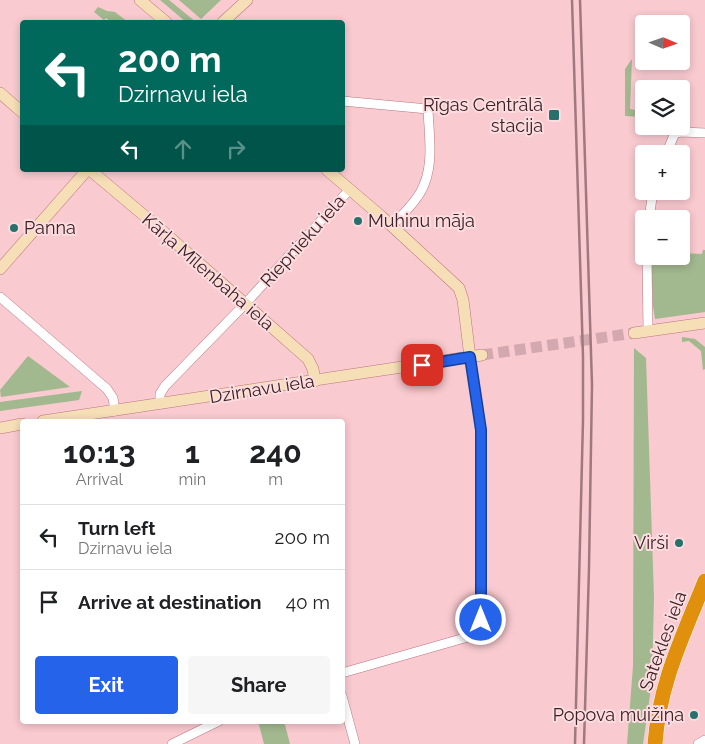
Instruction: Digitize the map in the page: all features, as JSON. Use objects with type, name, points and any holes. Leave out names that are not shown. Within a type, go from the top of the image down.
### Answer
[{"type":"highway","name":"Satekles iela","points":[[655,744],[656,724],[663,689],[705,581]]},
{"type":"street","points":[[140,0],[164,20]]},
{"type":"street","points":[[225,20],[247,0]]},
{"type":"street","points":[[0,92],[20,110]]},
{"type":"street","points":[[345,101],[428,109],[430,163],[426,179],[415,200],[392,226]]},
{"type":"street","points":[[670,145],[675,134],[682,132],[705,133]]},
{"type":"street","points":[[0,269],[87,172]]},
{"type":"street","name":"Kārļa Mīlenbaha iela","points":[[91,172],[160,228],[308,359],[316,381]]},
{"type":"street","points":[[330,172],[459,288],[476,356],[481,430],[481,631],[468,637],[345,671]]},
{"type":"street","name":"Riepnieku iela","points":[[160,404],[160,394],[165,386],[245,304],[350,189]]},
{"type":"street","points":[[647,265],[648,331]]},
{"type":"street","points":[[0,297],[107,389],[113,398],[115,411]]},
{"type":"street","points":[[634,333],[705,323]]},
{"type":"street","name":"Dzirnavu iela","points":[[57,419],[476,356]]},
{"type":"street","points":[[0,428],[20,424]]},
{"type":"street","points":[[345,707],[355,744]]},
{"type":"street","points":[[172,744],[213,724]]},
{"type":"street","points":[[698,744],[705,740]]},
{"type":"green space","points":[[160,0],[169,0],[194,20],[184,20]]},
{"type":"green space","points":[[179,0],[221,0],[201,19]]},
{"type":"green space","points":[[98,7],[115,12],[125,20],[108,20],[106,18],[104,20],[94,12]]},
{"type":"green space","points":[[632,59],[630,109],[635,110],[635,117],[625,116],[625,69]]},
{"type":"green space","points":[[703,250],[705,250],[705,312],[655,319],[651,265],[690,265],[690,253],[702,254]]},
{"type":"green space","points":[[682,337],[695,339],[705,347],[705,369],[703,370],[701,351],[689,341],[682,342]]},
{"type":"green space","points":[[634,348],[646,358],[654,598],[652,681],[643,744],[627,744],[633,666]]},
{"type":"green space","points":[[28,356],[70,387],[1,397],[0,390]]},
{"type":"green space","points":[[82,391],[79,400],[0,411],[0,402]]},
{"type":"green space","points":[[259,724],[285,724],[290,744],[264,744]]},
{"type":"tunnel","points":[[482,355],[634,333]]},
{"type":"railway","points":[[572,0],[583,356],[575,744]]},
{"type":"railway","points":[[580,0],[592,385],[584,744]]},
{"type":"place","name":"Rīgas Centrālā stacija","points":[[554,115]]},
{"type":"place","name":"Muhinu māja","points":[[358,221]]},
{"type":"place","name":"Panna","points":[[14,228]]},
{"type":"place","name":"Virši","points":[[679,543]]},
{"type":"place","name":"Popova muižiņa","points":[[694,715]]},
{"type":"route","points":[[422,365],[470,357],[481,430],[482,450],[481,620]]}]
